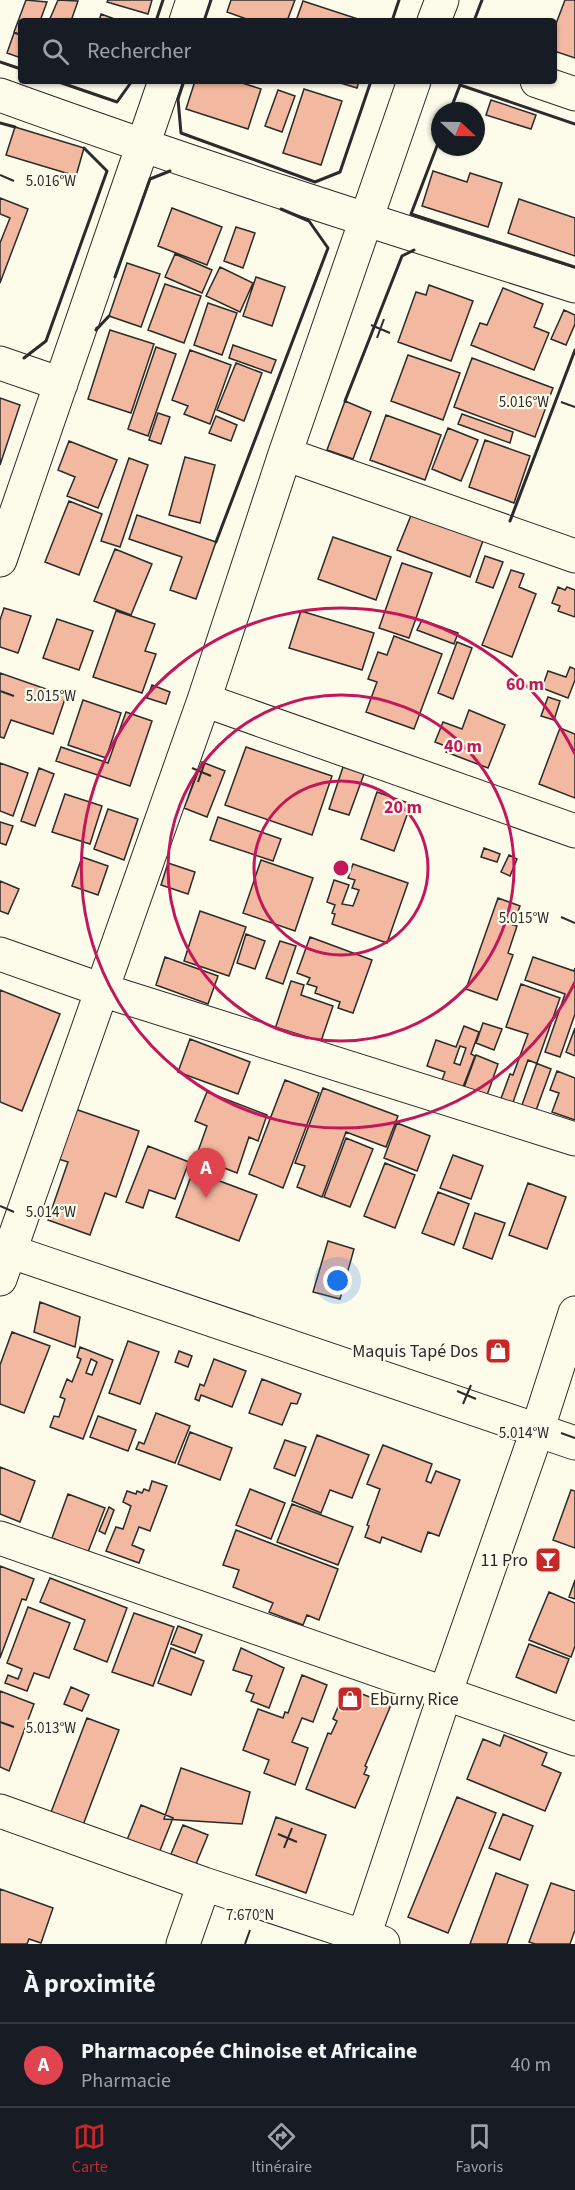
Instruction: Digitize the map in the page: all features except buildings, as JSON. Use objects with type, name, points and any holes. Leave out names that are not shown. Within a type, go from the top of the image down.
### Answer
[{"type":"street","points":[[187,18],[194,0]]},
{"type":"street","points":[[436,18],[442,0]]},
{"type":"street","points":[[0,560],[164,84]]},
{"type":"street","points":[[413,84],[285,454],[204,700],[102,990],[3,1260],[575,1443]]},
{"type":"street","points":[[546,84],[575,94]]},
{"type":"street","points":[[0,95],[142,147],[575,286]]},
{"type":"street","points":[[0,363],[61,384]]},
{"type":"street","points":[[285,454],[575,556]]},
{"type":"street","points":[[204,700],[575,831]]},
{"type":"street","points":[[0,954],[102,990],[575,1139]]},
{"type":"street","points":[[0,1810],[204,1884],[375,1940],[445,1694],[537,1431],[575,1313]]},
{"type":"street","points":[[0,1538],[575,1739]]},
{"type":"street","points":[[183,1944],[204,1884]]},
{"type":"wall","points":[[157,18],[163,0]]},
{"type":"wall","points":[[205,18],[211,0]]},
{"type":"wall","points":[[393,18],[399,0]]},
{"type":"wall","points":[[475,18],[482,0]]},
{"type":"wall","points":[[0,62],[18,68]]},
{"type":"wall","points":[[65,84],[117,102],[130,84]]},
{"type":"wall","points":[[183,84],[178,99],[181,133],[315,182],[340,172],[370,84]]},
{"type":"wall","points":[[453,102],[460,85],[575,124]]},
{"type":"wall","points":[[0,123],[15,127]]},
{"type":"wall","points":[[24,358],[46,341],[107,171],[84,148]]},
{"type":"wall","points":[[433,156],[411,214],[575,267]]},
{"type":"wall","points":[[115,277],[150,179],[170,171]]},
{"type":"wall","points":[[216,542],[328,248],[309,221],[281,209]]},
{"type":"wall","points":[[345,401],[402,256],[414,250]]},
{"type":"wall","points":[[97,328],[96,330],[109,316]]},
{"type":"wall","points":[[510,521],[575,350]]},
{"type":"place","name":"Pharmacopée Chinoise et Africaine","points":[[206,1198]]},
{"type":"place","name":"Maquis Tapé Dos","points":[[498,1351]]},
{"type":"place","name":"11 Pro","points":[[548,1560]]},
{"type":"place","name":"Eburny Rice","points":[[350,1699]]}]
